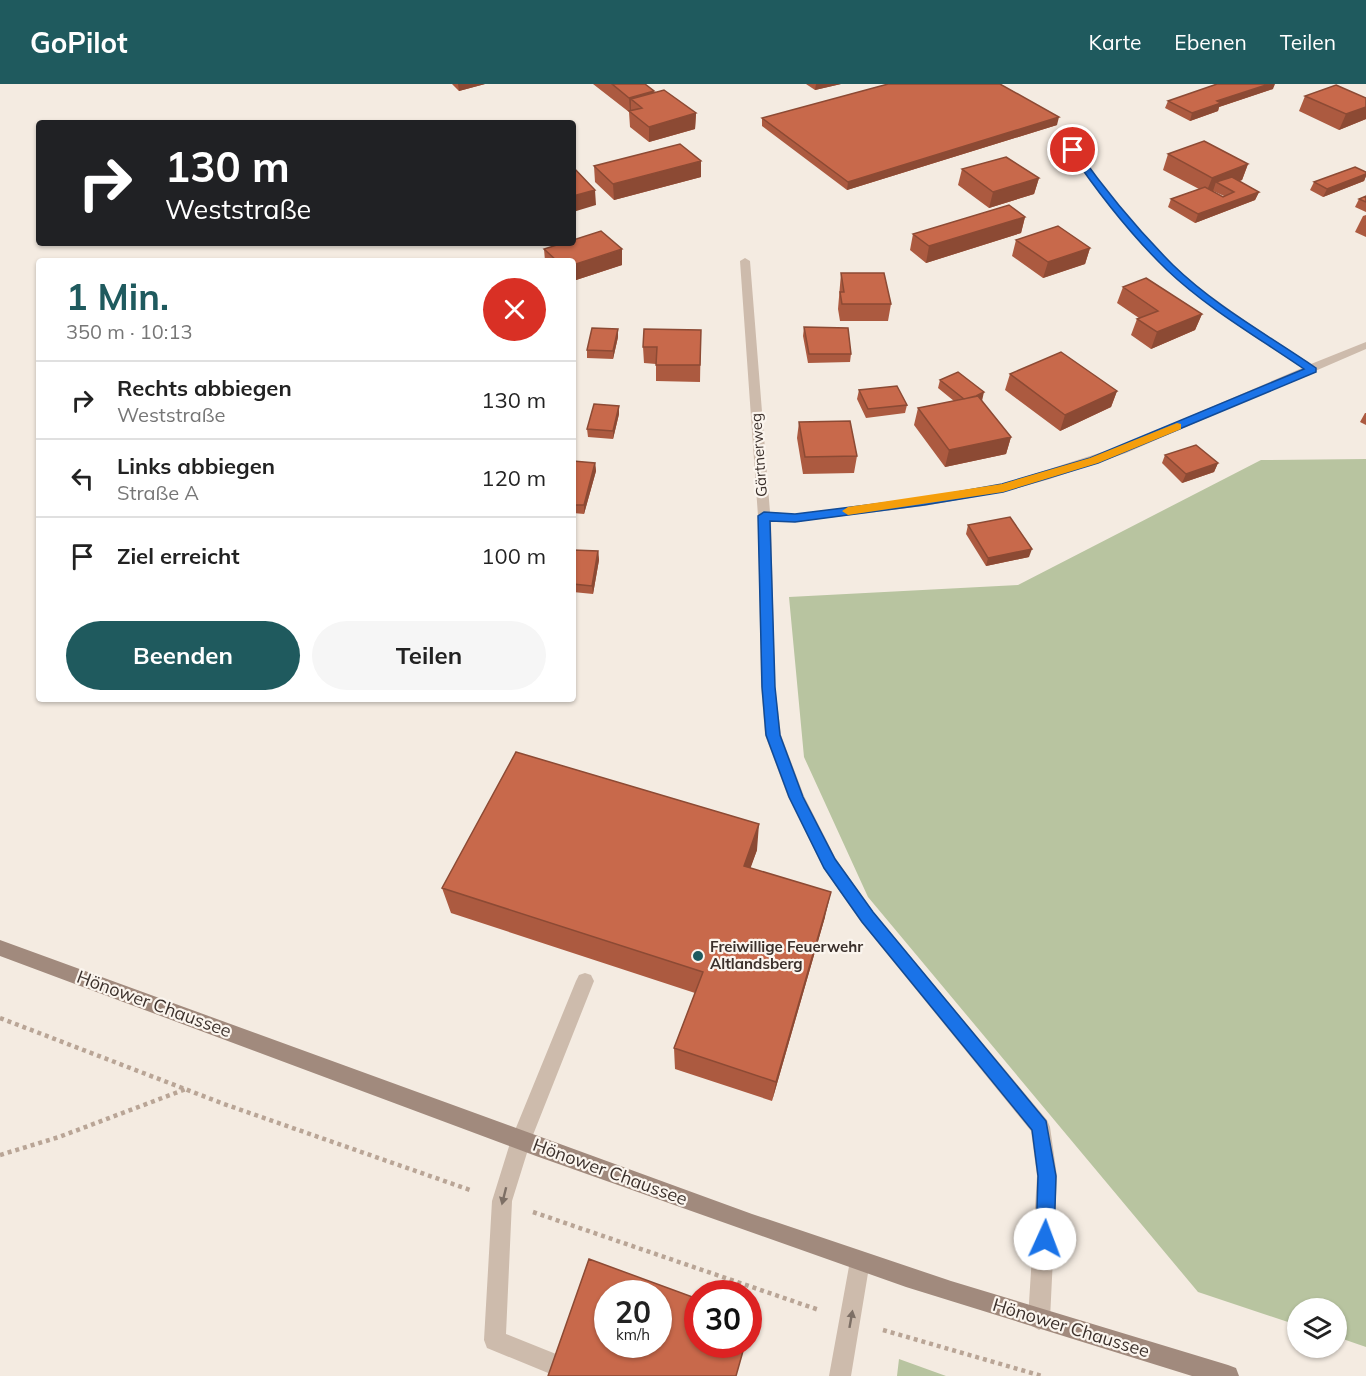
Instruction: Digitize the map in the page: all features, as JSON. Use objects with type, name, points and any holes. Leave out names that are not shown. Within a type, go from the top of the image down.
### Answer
[{"type":"street","points":[[1073,150],[1108,201],[1171,268],[1202,294],[1312,370]]},
{"type":"street","name":"Gärtnerweg","points":[[745,261],[764,516],[768,687],[773,735],[796,797],[830,864],[867,917],[1040,1127],[1047,1176],[1039,1319]]},
{"type":"street","points":[[764,516],[795,518],[924,502],[1003,488],[1094,460],[1312,370],[1366,345]]},
{"type":"street","name":"Hönower Chaussee","points":[[0,948],[521,1140],[860,1261],[1039,1319],[1228,1376]]},
{"type":"street","points":[[553,1364],[495,1340],[502,1201],[521,1140],[585,981]]},
{"type":"street","points":[[840,1376],[852,1321],[860,1261]]},
{"type":"path","points":[[0,1155],[59,1137],[187,1089]]},
{"type":"green space","points":[[1366,459],[1366,1347],[1347,1340],[1347,1298],[1287,1298],[1287,1322],[1198,1292],[868,897],[804,757],[789,597],[1018,585],[1261,460]]},
{"type":"green space","points":[[899,1359],[946,1376],[897,1376]]},
{"type":"building","points":[[612,84],[645,84],[654,91],[629,98]]},
{"type":"building","points":[[888,84],[1000,84],[1059,117],[848,182],[762,118]]},
{"type":"building","points":[[1217,84],[1269,84],[1217,101],[1221,103],[1192,113],[1168,101]]},
{"type":"building","points":[[1336,85],[1366,98],[1366,107],[1346,114],[1305,96]]},
{"type":"building","points":[[664,90],[696,113],[649,127],[629,111],[642,108],[631,99]]},
{"type":"building","points":[[1204,141],[1248,164],[1212,178],[1168,154]]},
{"type":"building","points":[[680,144],[701,161],[613,184],[594,166]]},
{"type":"building","points":[[1006,157],[1039,178],[993,192],[962,169]]},
{"type":"building","points":[[1355,167],[1366,174],[1327,189],[1314,182]]},
{"type":"building","points":[[576,170],[595,190],[576,195]]},
{"type":"building","points":[[1232,177],[1259,192],[1198,214],[1171,199],[1205,187],[1223,197],[1234,192],[1216,182]]},
{"type":"building","points":[[1009,205],[1025,217],[929,246],[913,234]]},
{"type":"building","points":[[1058,226],[1090,248],[1048,262],[1016,240]]},
{"type":"building","points":[[601,231],[622,249],[576,264],[576,258],[554,258],[544,249],[554,246],[576,246],[576,239]]},
{"type":"building","points":[[841,273],[884,273],[891,304],[842,304],[840,292],[844,292]]},
{"type":"building","points":[[1146,278],[1202,314],[1157,332],[1137,319],[1158,311],[1123,287]]},
{"type":"building","points":[[804,327],[848,328],[851,354],[809,354]]},
{"type":"building","points":[[592,328],[618,329],[613,351],[587,350]]},
{"type":"building","points":[[644,329],[701,330],[700,365],[656,365],[657,347],[643,347]]},
{"type":"building","points":[[1061,352],[1117,391],[1065,415],[1010,374]]},
{"type":"building","points":[[958,372],[984,392],[964,399],[940,380]]},
{"type":"building","points":[[897,386],[907,405],[868,409],[859,390]]},
{"type":"building","points":[[978,396],[1011,437],[949,450],[918,408]]},
{"type":"building","points":[[594,404],[619,406],[613,431],[587,429]]},
{"type":"building","points":[[850,421],[857,456],[805,457],[799,422]]},
{"type":"building","points":[[1196,445],[1218,463],[1186,474],[1165,455]]},
{"type":"building","points":[[576,461],[595,463],[584,505],[576,505]]},
{"type":"building","points":[[1010,517],[1032,549],[988,558],[968,525]]},
{"type":"building","points":[[576,550],[598,551],[592,586],[576,584]]},
{"type":"building","name":"Freiwillige Feuerwehr Altlandsberg","points":[[516,752],[759,824],[744,866],[831,892],[776,1082],[674,1048],[703,972],[442,888]]},
{"type":"building","points":[[589,1259],[646,1280],[594,1280],[594,1358],[672,1358],[672,1289],[684,1294],[684,1358],[741,1358],[736,1376],[548,1376]]},
{"type":"slow traffic","points":[[848,511],[924,502],[1003,488],[1094,460],[1177,426]]},
{"type":"place","name":"Freiwillige Feuerwehr Altlandsberg","points":[[698,956]]},
{"type":"route","points":[[1045,1239],[1047,1176],[1040,1127],[867,917],[830,864],[796,797],[773,735],[768,687],[764,516],[795,518],[924,502],[1003,488],[1122,450],[1312,370],[1202,294],[1171,268],[1108,201],[1073,150]]}]
